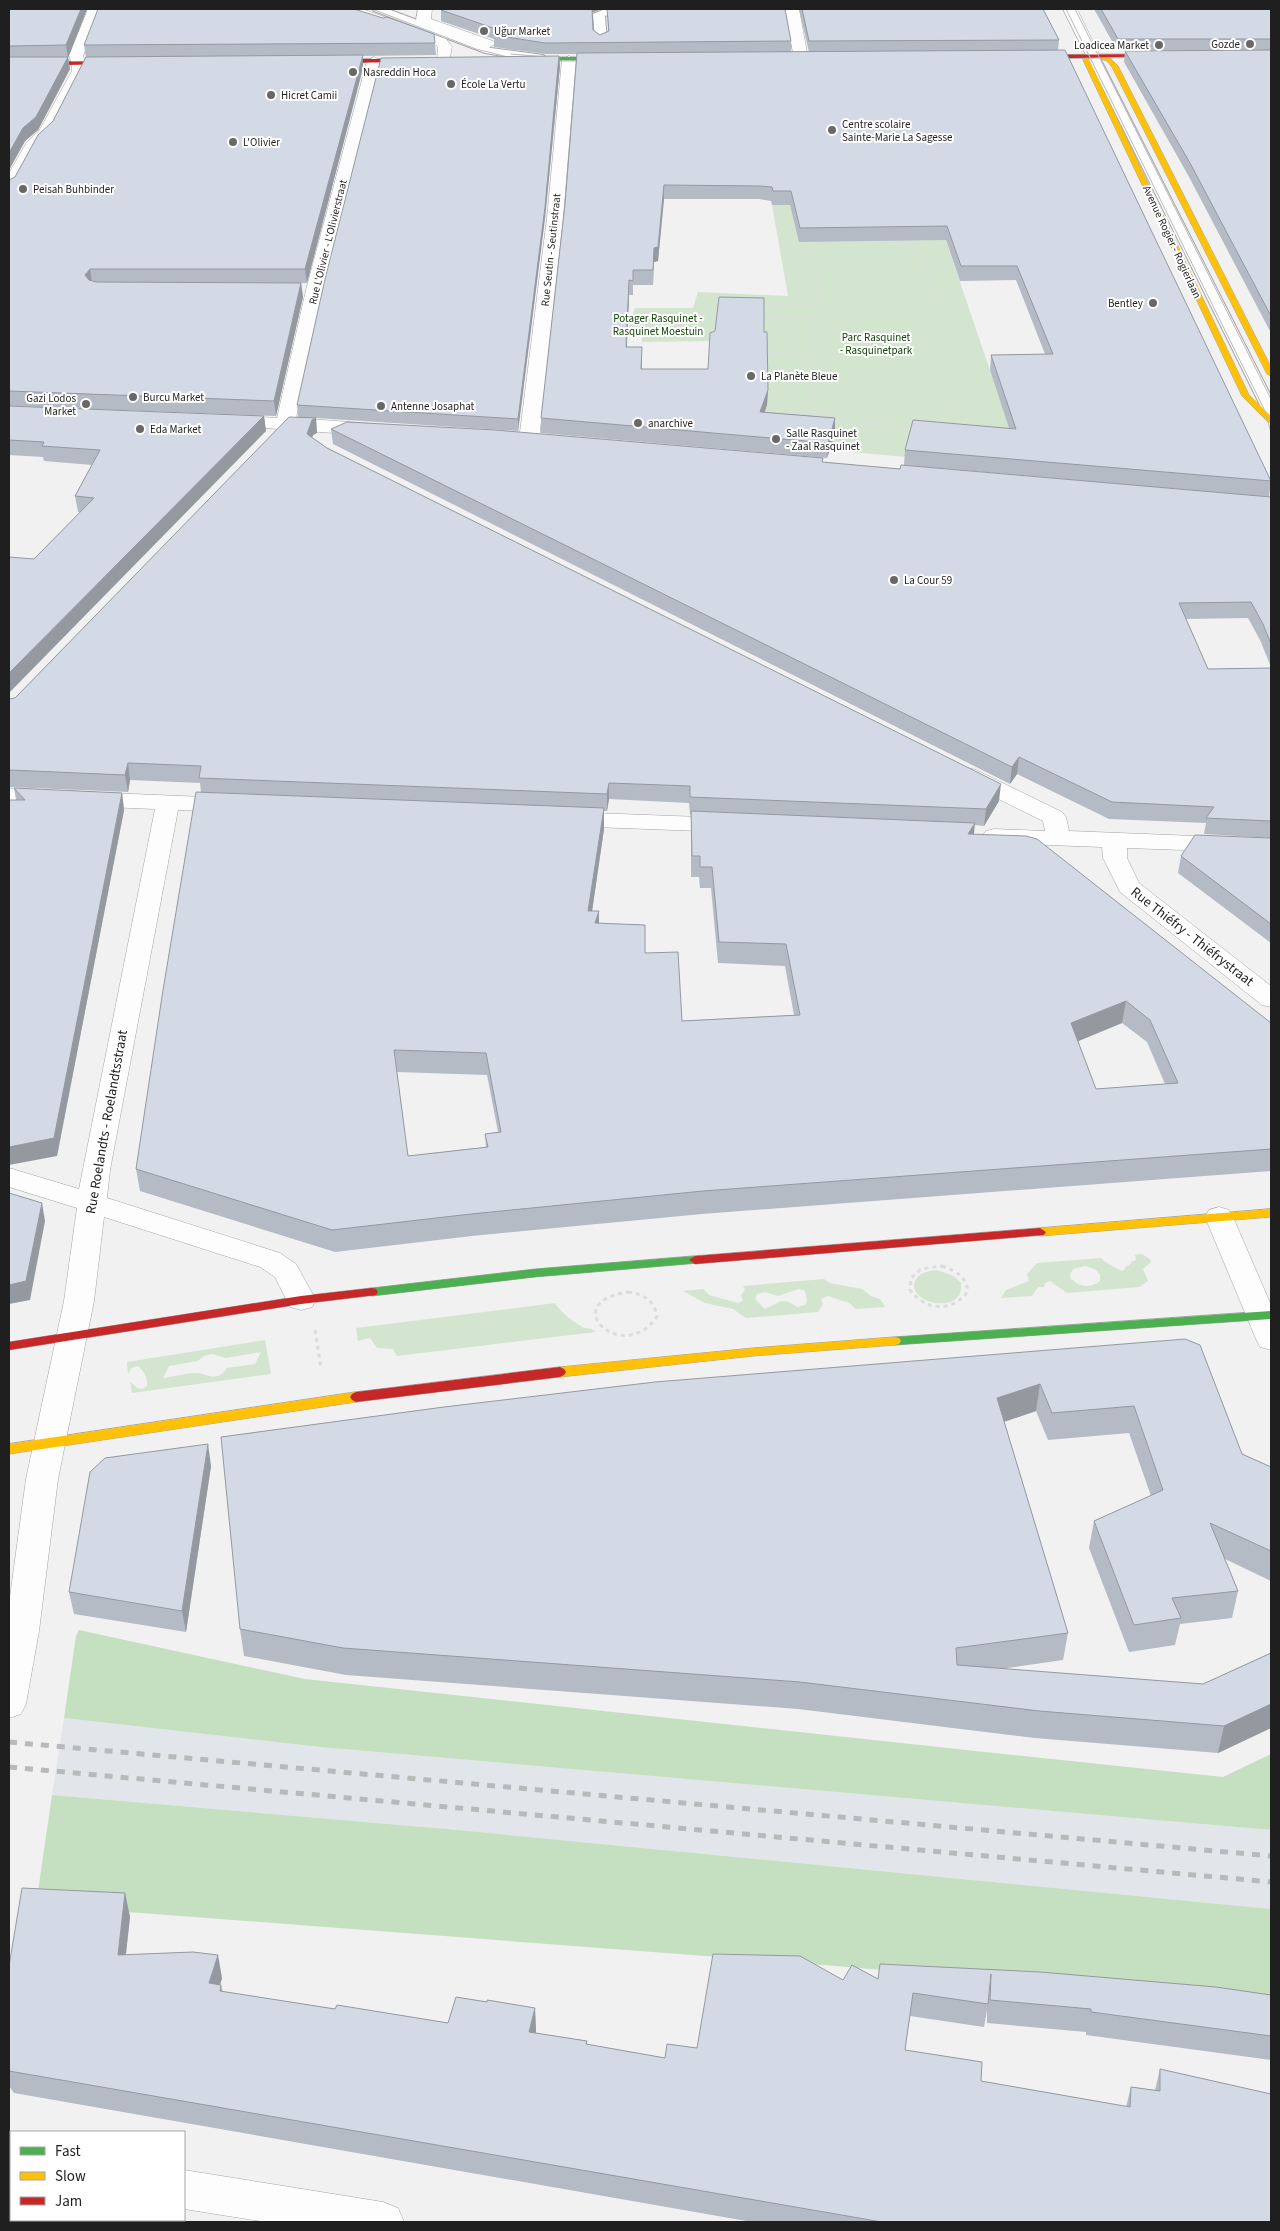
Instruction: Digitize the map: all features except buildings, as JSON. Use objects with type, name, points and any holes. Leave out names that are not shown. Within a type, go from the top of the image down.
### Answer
[{"type":"street","points":[[9,186],[32,146],[45,133],[79,71],[79,63],[76,56],[95,9]]},
{"type":"street","points":[[315,62],[440,60],[445,46],[441,42],[350,9]]},
{"type":"street","points":[[425,9],[423,20],[426,22],[488,44]]},
{"type":"street","points":[[792,9],[801,58]]},
{"type":"street","points":[[1070,9],[1093,56]]},
{"type":"street","points":[[481,60],[569,60],[601,51],[632,59]]},
{"type":"street","name":"Avenue Rogier - Rogierlaan","points":[[1271,374],[1114,66],[1109,60],[1093,56],[1086,60],[1246,396],[1271,420]]},
{"type":"street","points":[[1018,57],[1175,56]]},
{"type":"street","name":"Rue Seutin - Seutinstraat","points":[[549,441],[521,439],[555,218],[569,60]]},
{"type":"street","name":"Rue L'Olivier - L'Olivierstraat","points":[[285,424],[315,290],[374,61]]},
{"type":"street","points":[[9,64],[128,63]]},
{"type":"street","points":[[296,290],[315,290]]},
{"type":"street","points":[[206,420],[338,426],[344,430]]},
{"type":"street","points":[[268,442],[285,424]]},
{"type":"street","points":[[322,440],[344,430],[394,431]]},
{"type":"street","points":[[954,768],[1054,818],[1058,838]]},
{"type":"street","points":[[9,796],[247,806]]},
{"type":"street","name":"Rue Roelandts - Roelandtsstraat","points":[[9,1704],[22,1631],[42,1479],[79,1301],[96,1170],[168,803]]},
{"type":"street","points":[[545,818],[754,826]]},
{"type":"street","points":[[972,835],[1271,846]]},
{"type":"street","name":"Rue Thiéfry - Thiéfrystraat","points":[[1114,840],[1115,858],[1129,887],[1271,999]]},
{"type":"street","points":[[9,1178],[270,1260],[286,1271],[301,1300]]},
{"type":"street","points":[[9,1346],[301,1300],[545,1272],[1271,1213]]},
{"type":"street","points":[[9,1449],[326,1401],[547,1373],[753,1352],[916,1339],[1267,1323],[1219,1217]]},
{"type":"street","points":[[185,2188],[383,2222]]},
{"type":"lane","points":[[378,9],[489,51],[543,59]]},
{"type":"lane","points":[[601,51],[599,14],[617,9]]},
{"type":"lane","name":"Avenue Rogier - Rogierlaan","points":[[1093,56],[1271,411]]},
{"type":"path","points":[[836,241],[815,246],[814,252],[819,295],[811,312],[814,403],[818,409],[826,414],[849,422],[893,426],[926,421],[941,415],[969,380],[973,362],[964,348],[946,331],[936,311],[924,259],[920,252],[909,244],[890,240]]},
{"type":"path","points":[[765,303],[814,306]]},
{"type":"path","points":[[764,318],[812,319]]},
{"type":"path","points":[[768,353],[812,354]]},
{"type":"path","points":[[767,375],[813,376]]},
{"type":"path","points":[[783,415],[826,414]]},
{"type":"path","points":[[789,422],[791,415]]},
{"type":"path","points":[[860,453],[866,425]]},
{"type":"path","points":[[893,426],[921,436]]},
{"type":"path","points":[[942,1266],[959,1273],[964,1278],[968,1291],[965,1298],[953,1306],[944,1307],[927,1305],[913,1296],[909,1284],[915,1273],[929,1267],[942,1266]]},
{"type":"path","points":[[628,1292],[645,1296],[652,1301],[656,1308],[657,1316],[648,1329],[639,1333],[619,1335],[606,1330],[597,1321],[596,1310],[602,1300],[614,1294],[628,1292]]},
{"type":"path","points":[[314,1328],[322,1371]]},
{"type":"shaded area","points":[[64,1718],[320,1747],[1271,1830],[1271,1909],[447,1829],[52,1795]]},
{"type":"green space","name":"Parc Rasquinet - Rasquinetpark","points":[[933,203],[1008,423],[1031,423],[906,457],[830,450],[759,427],[768,349],[718,320],[712,341],[642,342],[642,334],[627,333],[635,308],[693,308],[698,292],[788,296],[772,205]]},
{"type":"green space","points":[[1142,1254],[1151,1260],[1143,1269],[1148,1281],[1139,1287],[1067,1293],[1050,1281],[1045,1283],[1044,1287],[1038,1287],[1032,1296],[1001,1298],[1006,1290],[1029,1281],[1027,1274],[1037,1263],[1101,1258],[1122,1271],[1131,1262],[1136,1260],[1135,1255]],"holes":[[[1085,1266],[1095,1269],[1100,1275],[1100,1281],[1096,1284],[1085,1286],[1071,1279],[1070,1275],[1073,1269]]]},
{"type":"green space","points":[[937,1270],[954,1276],[961,1283],[960,1294],[954,1300],[945,1303],[935,1303],[925,1300],[914,1287],[916,1279],[923,1273]]},
{"type":"green space","points":[[824,1279],[830,1283],[862,1289],[871,1296],[880,1299],[885,1307],[856,1309],[849,1303],[828,1296],[821,1299],[823,1304],[818,1312],[746,1318],[733,1309],[705,1303],[683,1291],[703,1289],[709,1295],[738,1303],[743,1301],[741,1295],[745,1290],[743,1286]],"holes":[[[799,1289],[805,1291],[807,1301],[805,1305],[797,1307],[789,1302],[781,1301],[765,1309],[755,1299],[757,1294],[765,1292],[778,1296]]]},
{"type":"green space","points":[[555,1303],[573,1321],[596,1332],[397,1356],[393,1349],[377,1348],[370,1338],[358,1341],[356,1328]]},
{"type":"green space","points":[[265,1340],[271,1374],[132,1393],[130,1381],[137,1388],[142,1389],[147,1386],[147,1380],[144,1372],[138,1366],[131,1368],[128,1374],[127,1362]],"holes":[[[261,1352],[255,1364],[227,1368],[223,1373],[215,1377],[195,1373],[163,1378],[169,1366],[198,1361],[204,1356],[212,1354],[226,1358]]]},
{"type":"green space","points":[[79,1630],[305,1679],[1223,1777],[1271,1754],[1271,1830],[320,1747],[64,1718],[76,1636]]},
{"type":"green space","points":[[52,1795],[447,1829],[1271,1909],[1271,2007],[1193,1997],[824,1965],[36,1905]]},
{"type":"tram line","points":[[372,9],[476,49],[516,59]]},
{"type":"tram line","points":[[1066,9],[1090,58]]},
{"type":"tram line","points":[[1075,9],[1100,58]]},
{"type":"tram line","points":[[511,54],[546,57]]},
{"type":"tram line","points":[[1100,58],[1139,57]]},
{"type":"tram line","points":[[1054,59],[1090,58]]},
{"type":"tram line","points":[[1090,58],[1264,409],[1271,432]]},
{"type":"tram line","points":[[1090,58],[1100,58]]},
{"type":"tram line","points":[[1100,58],[1271,399]]},
{"type":"tram line","points":[[546,61],[591,61]]},
{"type":"railway","points":[[9,1742],[1271,1856]]},
{"type":"railway","points":[[9,1767],[1271,1882]]},
{"type":"traffic: fast","points":[[523,59],[615,59]]},
{"type":"traffic: fast","points":[[372,1292],[535,1273],[695,1260]]},
{"type":"traffic: fast","points":[[895,1341],[1271,1315]]},
{"type":"traffic: slow","points":[[1088,56],[1086,60],[1246,396],[1271,420]]},
{"type":"traffic: slow","points":[[1098,56],[1109,60],[1115,66],[1271,374]]},
{"type":"traffic: slow","points":[[1040,1232],[1271,1213]]},
{"type":"traffic: slow","points":[[560,1372],[753,1352],[895,1341]]},
{"type":"traffic: slow","points":[[9,1449],[356,1397]]},
{"type":"traffic: jam","points":[[1030,57],[1162,56]]},
{"type":"traffic: jam","points":[[325,61],[417,61]]},
{"type":"traffic: jam","points":[[9,64],[120,63]]},
{"type":"traffic: jam","points":[[695,1260],[1040,1232]]},
{"type":"traffic: jam","points":[[9,1346],[301,1300],[372,1292]]},
{"type":"traffic: jam","points":[[356,1397],[560,1372]]},
{"type":"place","name":"Uğur Market","points":[[484,31]]},
{"type":"place","name":"Gozde","points":[[1250,44]]},
{"type":"place","name":"Loadicea Market","points":[[1159,45]]},
{"type":"place","name":"Nasreddin Hoca","points":[[353,72]]},
{"type":"place","name":"École La Vertu","points":[[451,84]]},
{"type":"place","name":"Hicret Camii","points":[[271,95]]},
{"type":"place","name":"Centre scolaire Sainte-Marie La Sagesse","points":[[832,130]]},
{"type":"place","name":"L'Olivier","points":[[233,142]]},
{"type":"place","name":"Peisah Buhbinder","points":[[23,189]]},
{"type":"place","name":"Bentley","points":[[1153,303]]},
{"type":"place","name":"La Planète Bleue","points":[[751,376]]},
{"type":"place","name":"Burcu Market","points":[[133,397]]},
{"type":"place","name":"Gazi Lodos Market","points":[[86,404]]},
{"type":"place","name":"Antenne Josaphat","points":[[381,406]]},
{"type":"place","name":"anarchive","points":[[638,423]]},
{"type":"place","name":"Eda Market","points":[[140,429]]},
{"type":"place","name":"Salle Rasquinet - Zaal Rasquinet","points":[[776,439]]},
{"type":"place","name":"La Cour 59","points":[[894,580]]},
{"type":"park label","name":"Potager Rasquinet - Rasquinet Moestuin","points":[[658,324]]}]
